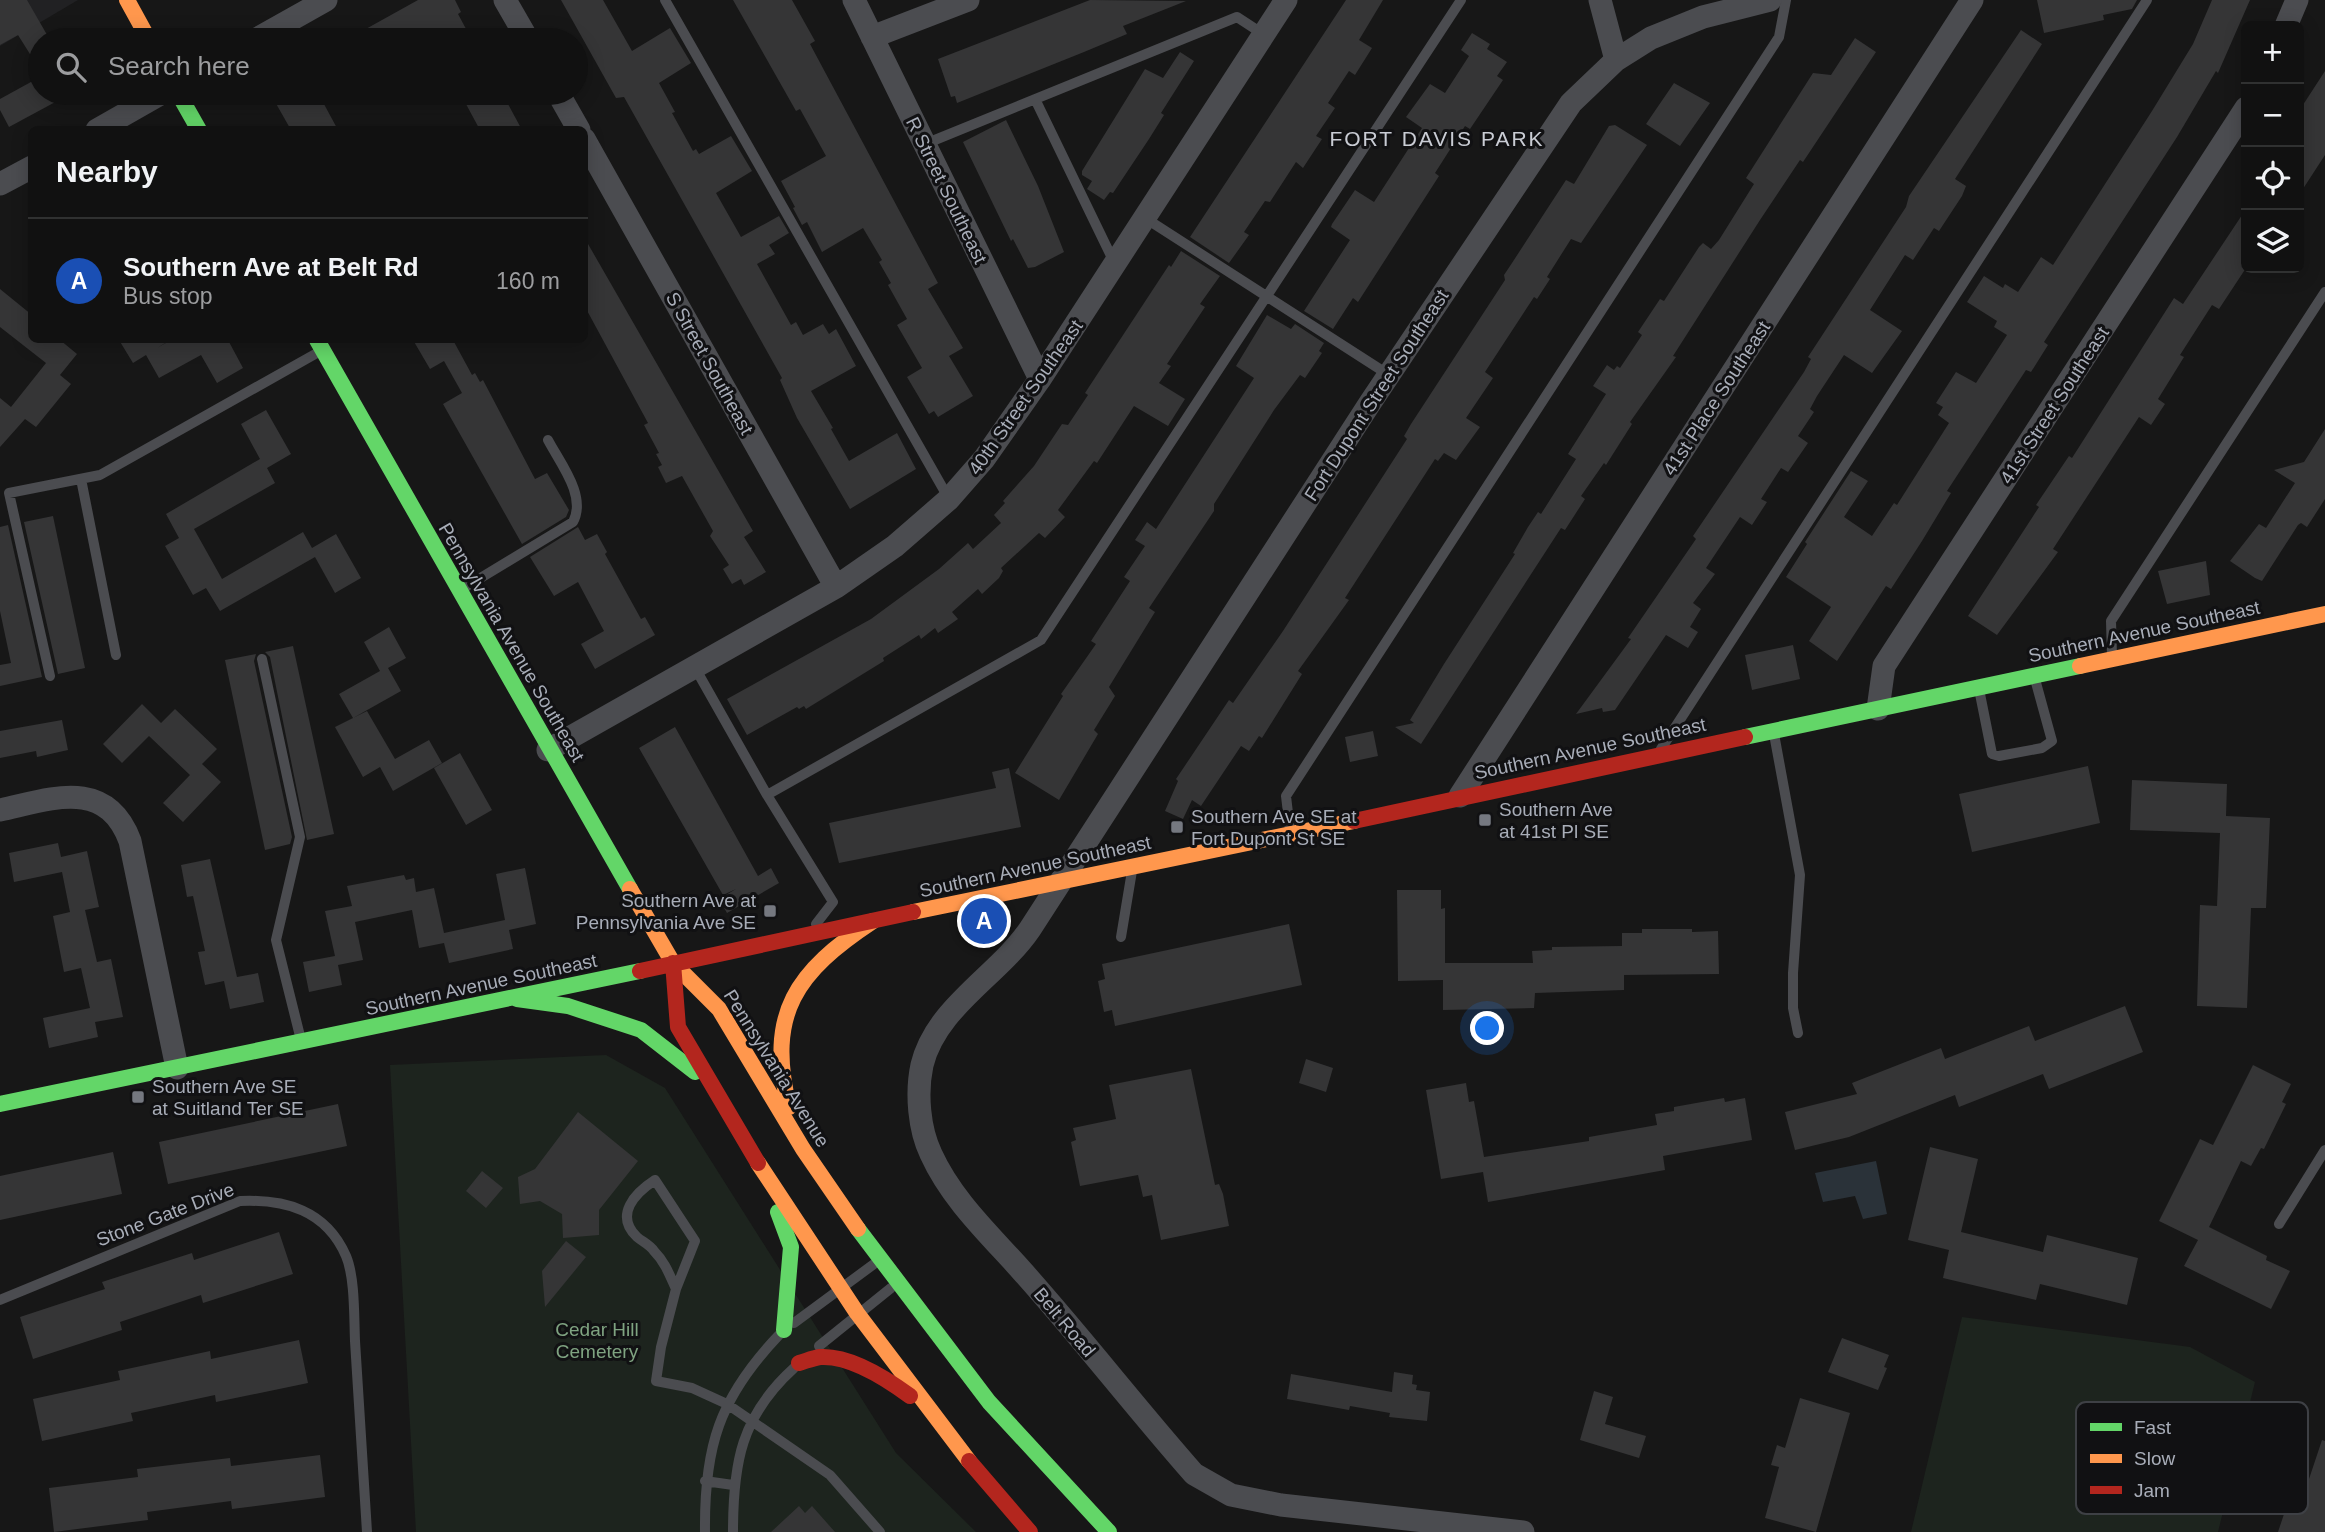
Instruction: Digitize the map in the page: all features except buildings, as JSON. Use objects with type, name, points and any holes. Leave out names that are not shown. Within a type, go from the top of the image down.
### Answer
[{"type":"main road","points":[[127,0],[142,28]]},
{"type":"main road","points":[[185,105],[197,126]]},
{"type":"main road","name":"Pennsylvania Avenue Southeast","points":[[320,344],[548,750],[673,963]]},
{"type":"main road","name":"Southern Avenue Southeast","points":[[0,1104],[517,999],[809,933],[2325,614]]},
{"type":"main road","points":[[803,1149],[781,1082],[779,1032],[792,997],[811,970],[843,939],[873,921]]},
{"type":"main road","points":[[673,963],[677,1027],[761,1168],[858,1313],[928,1409],[990,1488],[1030,1532]]},
{"type":"main road","name":"Pennsylvania Avenue","points":[[673,963],[719,1009],[803,1149],[897,1284],[989,1402],[1075,1504],[1110,1532]]},
{"type":"main road","points":[[517,999],[568,1006],[641,1030],[713,1087]]},
{"type":"main road","points":[[761,1168],[791,1247],[791,1275],[784,1330]]},
{"type":"main road","points":[[799,1363],[822,1357],[862,1369],[890,1380],[928,1409]]},
{"type":"street","points":[[276,28],[326,0]]},
{"type":"street","points":[[505,0],[521,28]]},
{"type":"street","name":"R Street Southeast","points":[[854,0],[1040,379]]},
{"type":"street","points":[[872,37],[968,0]]},
{"type":"street","name":"40th Street Southeast","points":[[548,750],[836,587],[902,541],[949,499],[985,459],[1040,379],[1286,0]]},
{"type":"street","points":[[1600,0],[1616,60]]},
{"type":"street","name":"Fort Dupont Street Southeast","points":[[1059,882],[1557,121],[1596,77],[1616,60],[1651,38],[1733,4],[1770,0]]},
{"type":"street","name":"41st Place Southeast","points":[[1460,796],[1972,0]]},
{"type":"street","points":[[2288,21],[2297,0]]},
{"type":"street","points":[[104,126],[141,105]]},
{"type":"street","points":[[565,105],[577,126]]},
{"type":"street","name":"41st Street Southeast","points":[[1878,709],[1884,666],[2241,116]]},
{"type":"street","name":"S Street Southeast","points":[[588,146],[836,587]]},
{"type":"street","points":[[0,184],[28,169]]},
{"type":"street","points":[[0,810],[77,796],[103,805],[120,820],[130,841],[177,1068]]},
{"type":"street","name":"Belt Road","points":[[1059,882],[1022,941],[951,1013],[922,1064],[919,1102],[930,1153],[976,1223],[1021,1270],[1194,1474],[1211,1486],[1231,1495],[1281,1505],[1523,1532]]},
{"type":"lane","points":[[665,0],[949,499]]},
{"type":"lane","points":[[766,795],[1041,640],[1461,0]]},
{"type":"lane","points":[[1290,833],[1286,796],[1779,37],[1786,0]]},
{"type":"lane","points":[[1656,756],[2147,0]]},
{"type":"lane","points":[[925,144],[1237,17],[1264,34]]},
{"type":"lane","points":[[1035,99],[1115,264]]},
{"type":"lane","points":[[1145,218],[1389,375]]},
{"type":"lane","points":[[2112,658],[2111,621],[2325,292]]},
{"type":"lane","points":[[50,676],[9,493],[100,475],[320,344]]},
{"type":"lane","points":[[458,591],[573,522],[577,514],[576,495],[548,440]]},
{"type":"lane","points":[[81,479],[116,654]]},
{"type":"lane","points":[[262,659],[300,837],[276,940],[302,1042]]},
{"type":"lane","points":[[694,666],[766,795],[833,902],[809,933]]},
{"type":"lane","points":[[1979,688],[1992,754],[2042,748],[2052,741],[2034,677]]},
{"type":"lane","points":[[1773,732],[1800,875],[1793,973],[1793,1008],[1798,1033]]},
{"type":"lane","points":[[1121,937],[1132,866]]},
{"type":"lane","points":[[2279,1224],[2325,1150]]},
{"type":"lane","points":[[676,1289],[654,1250],[635,1235],[628,1222],[628,1207],[637,1192],[655,1180],[695,1241],[676,1289],[661,1347],[656,1381],[692,1388],[727,1404],[830,1475],[880,1532]]},
{"type":"lane","name":"Stone Gate Drive","points":[[0,1300],[240,1201],[270,1200],[292,1204],[313,1217],[330,1233],[346,1256],[353,1307],[367,1532]]},
{"type":"lane","points":[[705,1532],[705,1481],[727,1404],[752,1364],[784,1330],[879,1260]]},
{"type":"lane","points":[[733,1532],[733,1485],[742,1444],[751,1421],[770,1390],[858,1313],[897,1284]]},
{"type":"lane","points":[[705,1481],[733,1485]]},
{"type":"shaded area","points":[[0,0],[78,0],[28,28],[0,46]]},
{"type":"shaded area","points":[[1876,1161],[1887,1214],[1863,1219],[1855,1196],[1823,1202],[1815,1173]]},
{"type":"green space","name":"Cedar Hill Cemetery","points":[[606,1055],[665,1088],[896,1453],[976,1532],[416,1532],[390,1065]]},
{"type":"green space","points":[[1962,1317],[2190,1347],[2255,1382],[2250,1402],[2076,1402],[2076,1514],[2222,1514],[2218,1532],[1911,1532]]},
{"type":"traffic: fast","points":[[185,105],[197,126]]},
{"type":"traffic: fast","points":[[319,343],[630,889]]},
{"type":"traffic: fast","points":[[1745,737],[2080,666]]},
{"type":"traffic: fast","points":[[0,1104],[640,971]]},
{"type":"traffic: fast","points":[[517,999],[568,1006],[641,1030],[695,1072]]},
{"type":"traffic: fast","points":[[778,1212],[791,1247],[784,1330]]},
{"type":"traffic: fast","points":[[858,1229],[989,1402],[1109,1532]]},
{"type":"traffic: slow","points":[[127,0],[142,28]]},
{"type":"traffic: slow","points":[[2080,666],[2325,614]]},
{"type":"traffic: slow","points":[[913,912],[1354,821]]},
{"type":"traffic: slow","points":[[630,889],[673,963],[719,1009],[803,1149],[858,1229]]},
{"type":"traffic: slow","points":[[789,1107],[783,1074],[782,1045],[785,1020],[793,998],[824,958],[873,921]]},
{"type":"traffic: slow","points":[[758,1163],[857,1313],[969,1461]]},
{"type":"traffic: jam","points":[[1354,821],[1745,737]]},
{"type":"traffic: jam","points":[[640,971],[913,912]]},
{"type":"traffic: jam","points":[[673,963],[678,1027],[758,1163]]},
{"type":"traffic: jam","points":[[799,1363],[820,1357],[843,1360],[879,1376],[910,1396]]},
{"type":"traffic: jam","points":[[969,1461],[1030,1532]]},
{"type":"place","name":"Southern Ave at 41st Pl SE","points":[[1485,820]]},
{"type":"place","name":"Southern Ave SE at Fort Dupont St SE","points":[[1177,827]]},
{"type":"place","name":"Southern Ave at Pennsylvania Ave SE","points":[[770,911]]},
{"type":"place","name":"Southern Ave at Belt Rd","points":[[984,921]]},
{"type":"place","name":"Southern Ave SE at Suitland Ter SE","points":[[138,1097]]},
{"type":"district","name":"FORT DAVIS PARK","points":[[1437,139]]}]
